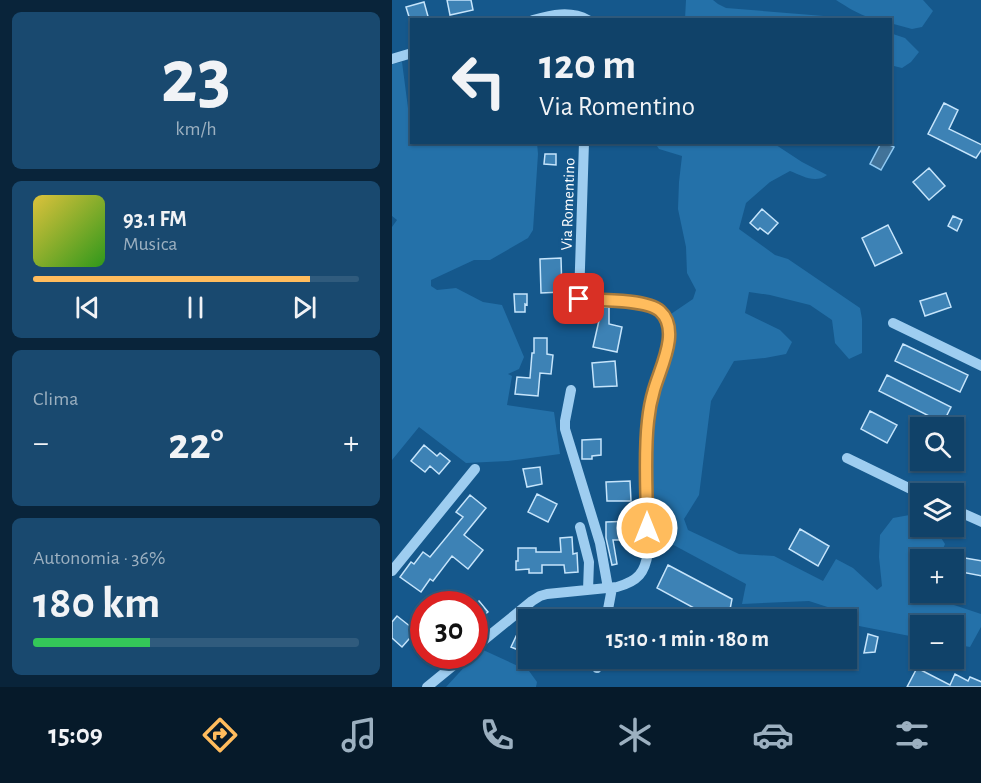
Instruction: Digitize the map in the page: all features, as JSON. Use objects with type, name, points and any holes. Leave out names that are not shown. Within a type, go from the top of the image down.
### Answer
[{"type":"street","points":[[542,18],[560,14],[584,18]]},
{"type":"street","points":[[392,59],[410,54]]},
{"type":"street","name":"Via Romentino","points":[[488,637],[539,596],[610,588],[634,581],[644,569],[648,552],[648,418],[654,388],[667,353],[669,331],[664,316],[656,308],[631,302],[579,299],[584,144]]},
{"type":"street","points":[[893,323],[982,366]]},
{"type":"street","points":[[571,390],[565,429],[600,543],[610,588],[607,609]]},
{"type":"street","points":[[847,459],[910,489]]},
{"type":"street","points":[[392,571],[475,469]]},
{"type":"street","points":[[964,514],[982,522]]},
{"type":"street","points":[[580,527],[589,562],[588,590]]},
{"type":"street","points":[[428,687],[450,669]]},
{"type":"shaded area","points":[[686,0],[713,0],[726,8],[840,18],[685,18]]},
{"type":"shaded area","points":[[836,0],[923,0],[933,11],[922,27],[912,29],[892,24],[892,18],[872,18]]},
{"type":"shaded area","points":[[892,34],[905,38],[919,52],[902,68],[892,66]]},
{"type":"shaded area","points":[[402,62],[408,108],[410,108],[410,144],[537,144],[533,230],[528,238],[490,260],[474,260],[431,280],[431,286],[437,290],[456,288],[483,302],[502,305],[524,357],[519,369],[508,374],[512,376],[507,405],[554,412],[560,454],[508,461],[466,463],[419,427],[392,460],[392,227],[397,220],[392,216],[392,64]]},
{"type":"shaded area","points":[[656,144],[775,144],[827,175],[813,179],[790,171],[770,182],[746,203],[739,229],[775,255],[788,259],[860,308],[862,319],[862,353],[849,359],[835,343],[832,320],[810,305],[749,292],[745,313],[780,330],[792,342],[786,354],[734,361],[711,401],[699,495],[684,519],[688,530],[739,554],[774,556],[823,581],[836,559],[853,568],[877,590],[882,586],[879,557],[880,535],[893,518],[910,515],[910,537],[940,537],[945,544],[943,549],[910,549],[910,603],[948,603],[981,614],[981,627],[970,647],[964,646],[964,615],[910,615],[910,636],[857,626],[857,609],[834,609],[809,601],[742,604],[746,584],[655,535],[651,435],[668,316],[693,299],[696,290],[687,273],[686,247],[678,209],[682,156],[659,149]]},
{"type":"shaded area","points":[[880,144],[894,147],[881,170],[870,164]]},
{"type":"shaded area","points":[[488,652],[518,666],[518,669],[529,671],[537,682],[536,687],[446,687],[463,669],[488,669]]},
{"type":"building","points":[[447,0],[471,0],[473,10],[450,15]]},
{"type":"building","points":[[424,2],[428,18],[410,18],[410,20],[406,7]]},
{"type":"building","points":[[944,103],[958,110],[949,129],[982,145],[976,158],[928,134]]},
{"type":"building","points":[[545,154],[556,154],[556,165],[544,164]]},
{"type":"building","points":[[929,168],[945,186],[929,200],[913,182]]},
{"type":"building","points":[[762,209],[778,223],[768,234],[760,228],[758,230],[750,223]]},
{"type":"building","points":[[953,216],[962,220],[957,231],[948,226]]},
{"type":"building","points":[[888,225],[902,253],[875,266],[862,238]]},
{"type":"building","points":[[561,258],[562,292],[541,293],[540,259]]},
{"type":"building","points":[[946,293],[951,307],[925,316],[920,301]]},
{"type":"building","points":[[514,294],[527,294],[525,312],[515,312]]},
{"type":"building","points":[[602,307],[609,307],[609,324],[622,327],[617,352],[593,347]]},
{"type":"building","points":[[534,338],[547,338],[547,354],[553,355],[551,374],[540,373],[538,396],[515,394],[517,377],[530,378]]},
{"type":"building","points":[[903,344],[968,375],[960,392],[895,361]]},
{"type":"building","points":[[615,361],[617,386],[594,387],[592,363]]},
{"type":"building","points":[[887,375],[951,407],[946,417],[931,417],[879,391]]},
{"type":"building","points":[[870,411],[897,425],[887,443],[861,429]]},
{"type":"building","points":[[601,439],[601,455],[592,456],[592,459],[582,459],[582,440]]},
{"type":"building","points":[[424,445],[437,456],[440,453],[450,461],[439,474],[430,466],[425,472],[411,461]]},
{"type":"building","points":[[540,467],[542,484],[527,487],[523,469]]},
{"type":"building","points":[[630,481],[631,501],[607,501],[606,482]]},
{"type":"building","points":[[537,494],[557,504],[548,522],[528,512]]},
{"type":"building","points":[[470,495],[486,508],[464,535],[483,550],[468,569],[452,556],[433,581],[430,579],[420,591],[400,577],[411,562],[414,564],[423,552],[430,557],[463,517],[456,512]]},
{"type":"building","points":[[633,521],[633,540],[613,540],[617,564],[612,565],[606,538],[606,522]]},
{"type":"building","points":[[800,529],[829,546],[818,566],[789,549]]},
{"type":"building","points":[[572,537],[573,554],[577,553],[578,572],[565,573],[564,565],[542,565],[542,573],[529,573],[529,569],[516,570],[518,548],[536,548],[536,552],[561,552],[560,538]]},
{"type":"building","points":[[964,558],[982,561],[982,576],[964,573]]},
{"type":"building","points":[[668,565],[732,599],[730,609],[696,609],[657,588]]},
{"type":"building","points":[[397,616],[410,626],[410,638],[402,647],[392,638],[392,622]]},
{"type":"building","points":[[518,632],[518,650],[511,647]]},
{"type":"building","points":[[868,634],[878,637],[875,652],[864,653]]},
{"type":"building","points":[[916,669],[950,685],[955,674],[968,681],[970,677],[982,682],[982,687],[907,687]]},
{"type":"route","points":[[579,299],[644,304],[660,311],[667,323],[668,347],[654,388],[648,418],[647,528]]}]
